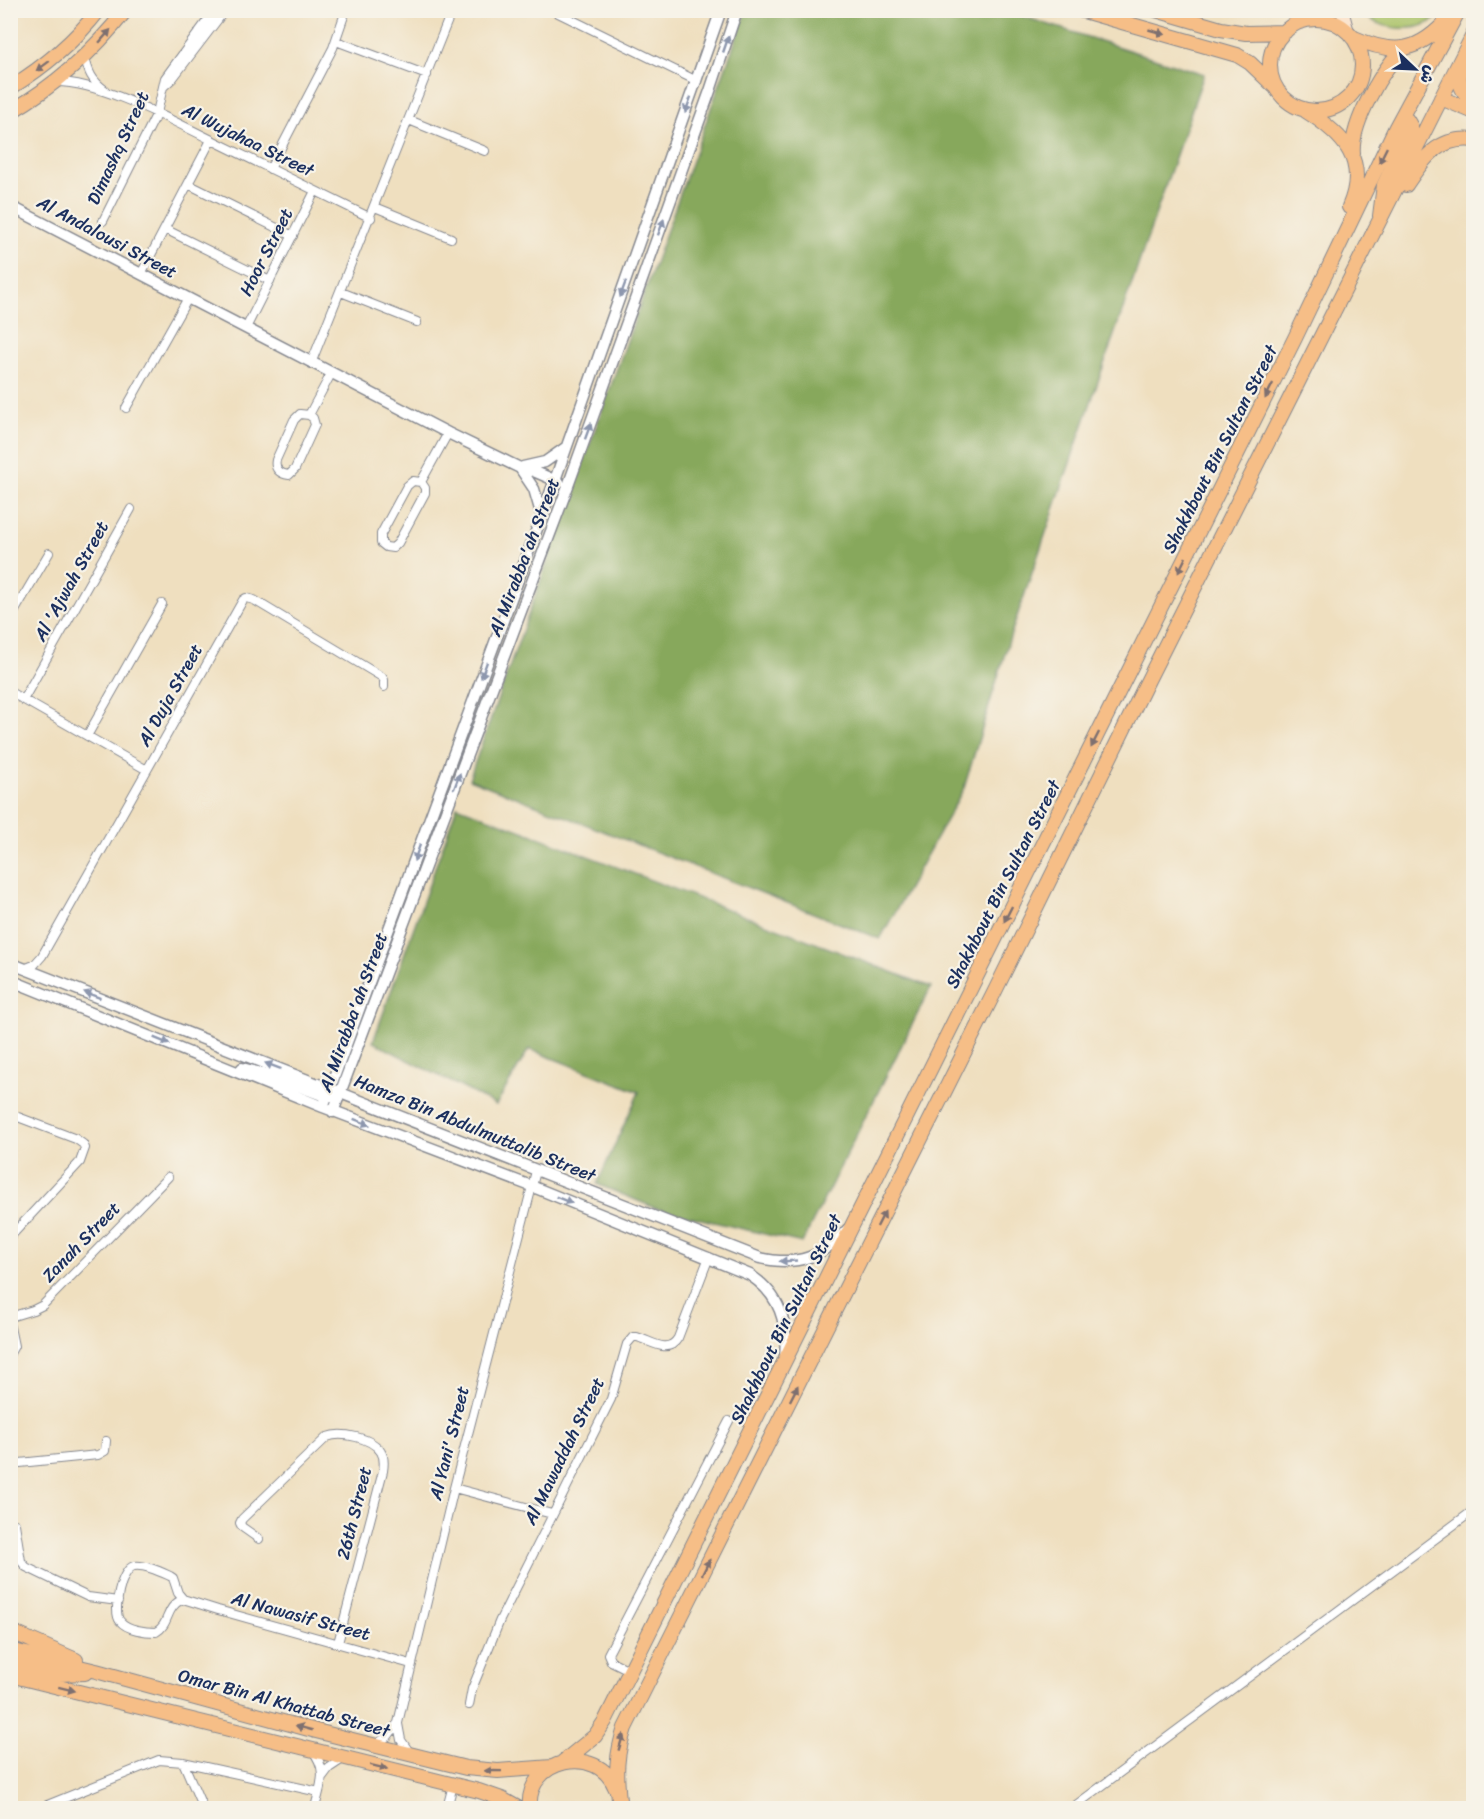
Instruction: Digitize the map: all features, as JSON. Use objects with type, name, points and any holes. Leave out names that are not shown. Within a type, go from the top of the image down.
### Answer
[{"type":"main road","points":[[10,88],[44,66],[99,10]]},
{"type":"main road","points":[[10,112],[55,82],[85,57],[105,37],[126,10]]},
{"type":"main road","points":[[1080,10],[1237,55],[1250,63],[1288,101],[1331,128],[1347,145],[1354,158]]},
{"type":"main road","points":[[1156,10],[1231,31],[1263,34],[1288,29],[1305,21],[1320,19],[1335,23],[1350,34],[1382,48],[1404,48],[1418,43],[1434,34],[1457,10]]},
{"type":"main road","points":[[1277,89],[1270,63],[1275,46],[1305,10]]},
{"type":"main road","points":[[1302,109],[1311,111],[1328,109],[1344,101],[1351,95],[1360,79],[1362,70],[1360,52],[1350,34],[1342,10]]},
{"type":"main road","name":"Shakhbout Bin Sultan Street","points":[[530,1809],[529,1803],[533,1789],[540,1776],[595,1736],[606,1721],[1457,10]]},
{"type":"main road","points":[[619,1804],[617,1759],[625,1728],[1473,35]]},
{"type":"main road","points":[[1473,35],[1458,81],[1463,92],[1473,103]]},
{"type":"main road","points":[[1295,338],[1294,327],[1298,314],[1354,195],[1357,178],[1354,140],[1361,117],[1389,65],[1404,48]]},
{"type":"main road","points":[[1441,98],[1473,112]]},
{"type":"main road","points":[[1380,221],[1384,184],[1411,127],[1407,120],[1400,121]]},
{"type":"main road","points":[[1380,221],[1431,151],[1456,139],[1473,140]]},
{"type":"main road","points":[[10,1631],[96,1671]]},
{"type":"main road","name":"Omar Bin Al Khattab Street","points":[[10,1650],[466,1768],[521,1770],[578,1760],[593,1764],[606,1773],[615,1785],[619,1804]]},
{"type":"main road","points":[[10,1662],[59,1674],[82,1674],[96,1671]]},
{"type":"main road","name":"Omar Bin Al Khattab Street","points":[[10,1675],[453,1785],[492,1796],[518,1809]]},
{"type":"street","name":"Dimashq Street","points":[[103,221],[156,113],[168,73],[215,10]]},
{"type":"street","name":"Dimashq Street","points":[[163,87],[173,78],[225,10]]},
{"type":"street","points":[[270,169],[336,40],[346,10]]},
{"type":"street","points":[[312,362],[452,10]]},
{"type":"street","points":[[552,10],[696,81]]},
{"type":"street","name":"Al Mirabba'ah Street","points":[[328,1101],[566,447],[721,10]]},
{"type":"street","name":"Al Mirabba'ah Street","points":[[328,1101],[341,1093],[567,489],[737,10]]},
{"type":"street","points":[[336,40],[427,75]]},
{"type":"street","name":"Al Wujahaa Street","points":[[85,57],[91,78],[110,93]]},
{"type":"street","name":"Al Wujahaa Street","points":[[55,82],[79,84],[110,93],[156,113],[370,218]]},
{"type":"street","points":[[409,120],[485,151]]},
{"type":"street","points":[[141,274],[211,140]]},
{"type":"street","points":[[188,184],[293,236]]},
{"type":"street","name":"Hoor Street","points":[[246,328],[315,191]]},
{"type":"street","name":"Al Andalousi Street","points":[[10,206],[520,468],[530,476],[567,489]]},
{"type":"street","points":[[375,207],[451,238]]},
{"type":"street","points":[[165,229],[270,281]]},
{"type":"street","points":[[341,292],[417,322]]},
{"type":"street","name":"Al Andalousi Street","points":[[126,408],[188,298]]},
{"type":"street","points":[[309,415],[332,372]]},
{"type":"street","points":[[300,414],[309,415],[314,418],[315,425],[295,469],[289,475],[280,472],[275,466],[276,460],[294,420],[300,414]]},
{"type":"street","points":[[421,482],[448,433]]},
{"type":"street","points":[[541,514],[534,489],[520,468],[545,462],[566,447]]},
{"type":"street","points":[[413,481],[421,482],[425,488],[424,496],[398,543],[393,548],[386,547],[381,543],[381,534],[408,486],[413,481]]},
{"type":"street","name":"Al 'Ajwah Street","points":[[23,700],[131,509]]},
{"type":"street","points":[[10,619],[49,553]]},
{"type":"street","name":"Al Duja Street","points":[[24,969],[42,957],[241,603],[246,598],[254,600],[382,677],[384,687]]},
{"type":"street","points":[[87,736],[162,604]]},
{"type":"street","points":[[10,692],[147,770]]},
{"type":"street","points":[[42,957],[42,968],[48,978]]},
{"type":"street","name":"Hamza Bin Abdulmuttalib Street","points":[[10,963],[328,1101],[750,1275],[766,1288],[775,1300],[786,1327],[784,1362]]},
{"type":"street","points":[[10,980],[215,1063],[269,1075],[328,1101]]},
{"type":"street","name":"Hamza Bin Abdulmuttalib Street","points":[[328,1101],[341,1093],[750,1254],[775,1261],[790,1262],[807,1259],[820,1253],[836,1241],[854,1222]]},
{"type":"street","points":[[10,1114],[76,1139],[85,1148],[80,1162],[10,1237]]},
{"type":"street","name":"Al Yani' Street","points":[[398,1723],[454,1488],[536,1171]]},
{"type":"street","name":"Zanah Street","points":[[10,1317],[43,1305],[168,1177]]},
{"type":"street","name":"Al Mawaddah Street","points":[[470,1705],[475,1681],[500,1620],[611,1399],[629,1340],[637,1337],[666,1347],[674,1344],[709,1257]]},
{"type":"street","points":[[10,1327],[14,1346],[10,1353]]},
{"type":"street","points":[[631,1671],[611,1661],[608,1654],[729,1421]]},
{"type":"street","name":"26th Street","points":[[259,1539],[242,1527],[240,1523],[242,1519],[327,1437],[333,1434],[349,1435],[372,1444],[380,1450],[384,1459],[383,1472],[338,1643]]},
{"type":"street","points":[[10,1464],[98,1455],[105,1451],[106,1441]]},
{"type":"street","points":[[454,1488],[552,1514]]},
{"type":"street","points":[[1072,1809],[1473,1510]]},
{"type":"street","points":[[15,1524],[21,1561],[26,1567],[88,1597],[118,1601]]},
{"type":"street","points":[[140,1566],[170,1576],[183,1599],[173,1605],[162,1627],[156,1632],[132,1628],[122,1623],[117,1612],[125,1573],[129,1568],[140,1566]]},
{"type":"street","name":"Al Nawasif Street","points":[[183,1599],[229,1614],[411,1664]]},
{"type":"street","points":[[375,1745],[388,1736],[398,1723]]},
{"type":"street","points":[[398,1723],[401,1740],[410,1754]]},
{"type":"street","points":[[312,1750],[322,1766],[323,1776],[315,1809]]},
{"type":"street","points":[[323,1776],[329,1768],[344,1758]]},
{"type":"street","points":[[41,1808],[152,1761],[168,1760],[319,1792]]},
{"type":"street","points":[[183,1762],[203,1809]]},
{"type":"street","points":[[447,1809],[453,1785]]},
{"type":"green space","points":[[746,11],[1006,11],[1204,74],[1010,637],[964,788],[880,939],[469,779]]},
{"type":"green space","points":[[1361,11],[1442,11],[1435,19],[1425,24],[1414,28],[1402,28],[1378,23]]},
{"type":"green space","points":[[457,806],[931,987],[802,1243],[655,1208],[597,1184],[639,1092],[529,1049],[496,1105],[373,1042]]}]
